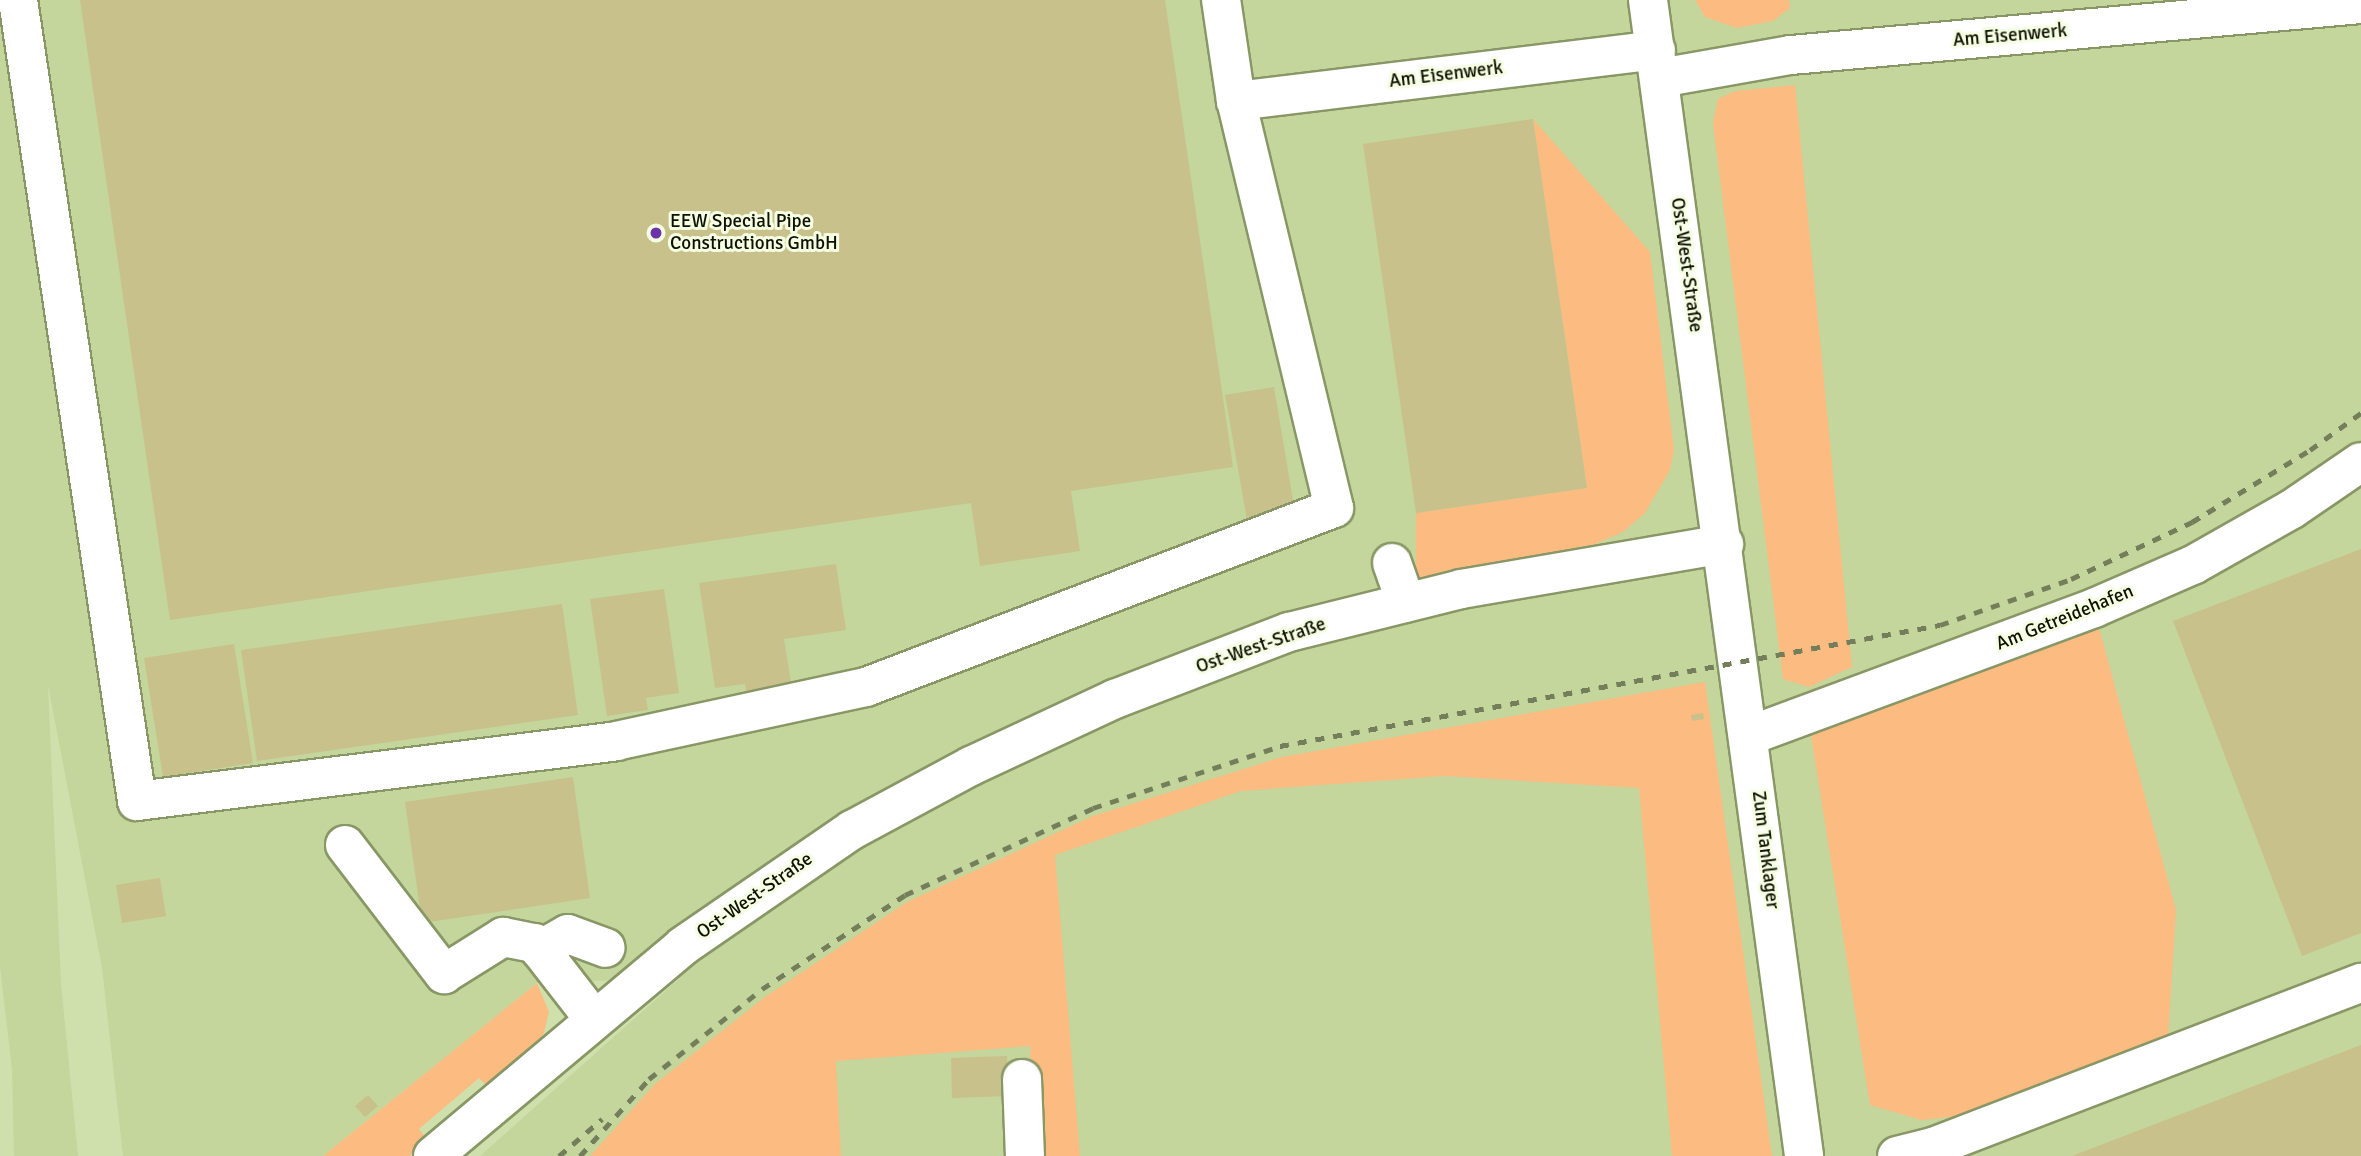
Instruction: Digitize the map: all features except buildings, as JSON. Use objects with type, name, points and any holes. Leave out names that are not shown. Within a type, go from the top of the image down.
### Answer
[{"type":"street","points":[[18,0],[137,801],[616,741],[866,687],[1334,508],[1236,101],[1221,0]]},
{"type":"street","name":"Ost-West-Straße","points":[[433,1156],[683,946],[852,830],[971,766],[1115,699],[1289,632],[1406,603],[1724,544],[1648,0]]},
{"type":"street","name":"Am Eisenwerk","points":[[1236,101],[2361,4]]},
{"type":"street","name":"Am Getreidehafen","points":[[1751,735],[2094,608],[2193,565],[2292,509],[2361,462]]},
{"type":"street","name":"Zum Tanklager","points":[[1724,544],[1804,1156]]},
{"type":"street","points":[[1392,563],[1406,603]]},
{"type":"street","points":[[345,845],[444,974],[503,937],[535,943],[594,1019]]},
{"type":"street","points":[[540,950],[568,934],[606,948]]},
{"type":"street","points":[[1897,1156],[1933,1147],[2361,983]]},
{"type":"street","points":[[1022,1079],[1025,1156]]},
{"type":"shaded area","points":[[0,0],[2361,0],[2361,1156],[480,1156],[680,978],[537,983],[323,1156],[123,1156],[102,968],[48,685],[61,983],[78,1156],[14,1156],[12,1069],[0,967]]},
{"type":"shaded area","points":[[1695,0],[1789,0],[1790,8],[1773,21],[1737,28],[1705,17]]},
{"type":"shaded area","points":[[1795,85],[1852,667],[1809,687],[1783,679],[1713,123],[1718,99],[1735,91]]},
{"type":"shaded area","points":[[1533,119],[1650,252],[1674,450],[1670,470],[1645,513],[1623,532],[1595,544],[1416,579],[1416,513],[1587,488]]},
{"type":"shaded area","points":[[2099,628],[2176,910],[2168,1038],[1980,1114],[1921,1120],[1870,1105],[1810,729]]},
{"type":"shaded area","points":[[1705,682],[1772,1156],[1672,1156],[1639,788],[1445,776],[1241,791],[1055,855],[1080,1156],[1036,1156],[1030,1046],[836,1061],[841,1156],[590,1156],[655,1084],[765,997],[907,902],[1093,816],[1282,757]]},
{"type":"shaded area","points":[[537,983],[549,1012],[544,1033],[533,1048],[489,1088],[479,1078],[419,1129],[428,1141],[409,1156],[323,1156]]},
{"type":"railway","points":[[580,1156],[649,1079],[762,989],[905,895],[1093,808],[1280,746],[1940,625],[2071,579],[2192,522],[2310,450],[2361,413]]},
{"type":"railway","points":[[559,1156],[602,1119]]},
{"type":"place","name":"EEW Special Pipe Constructions GmbH","points":[[656,233]]}]
